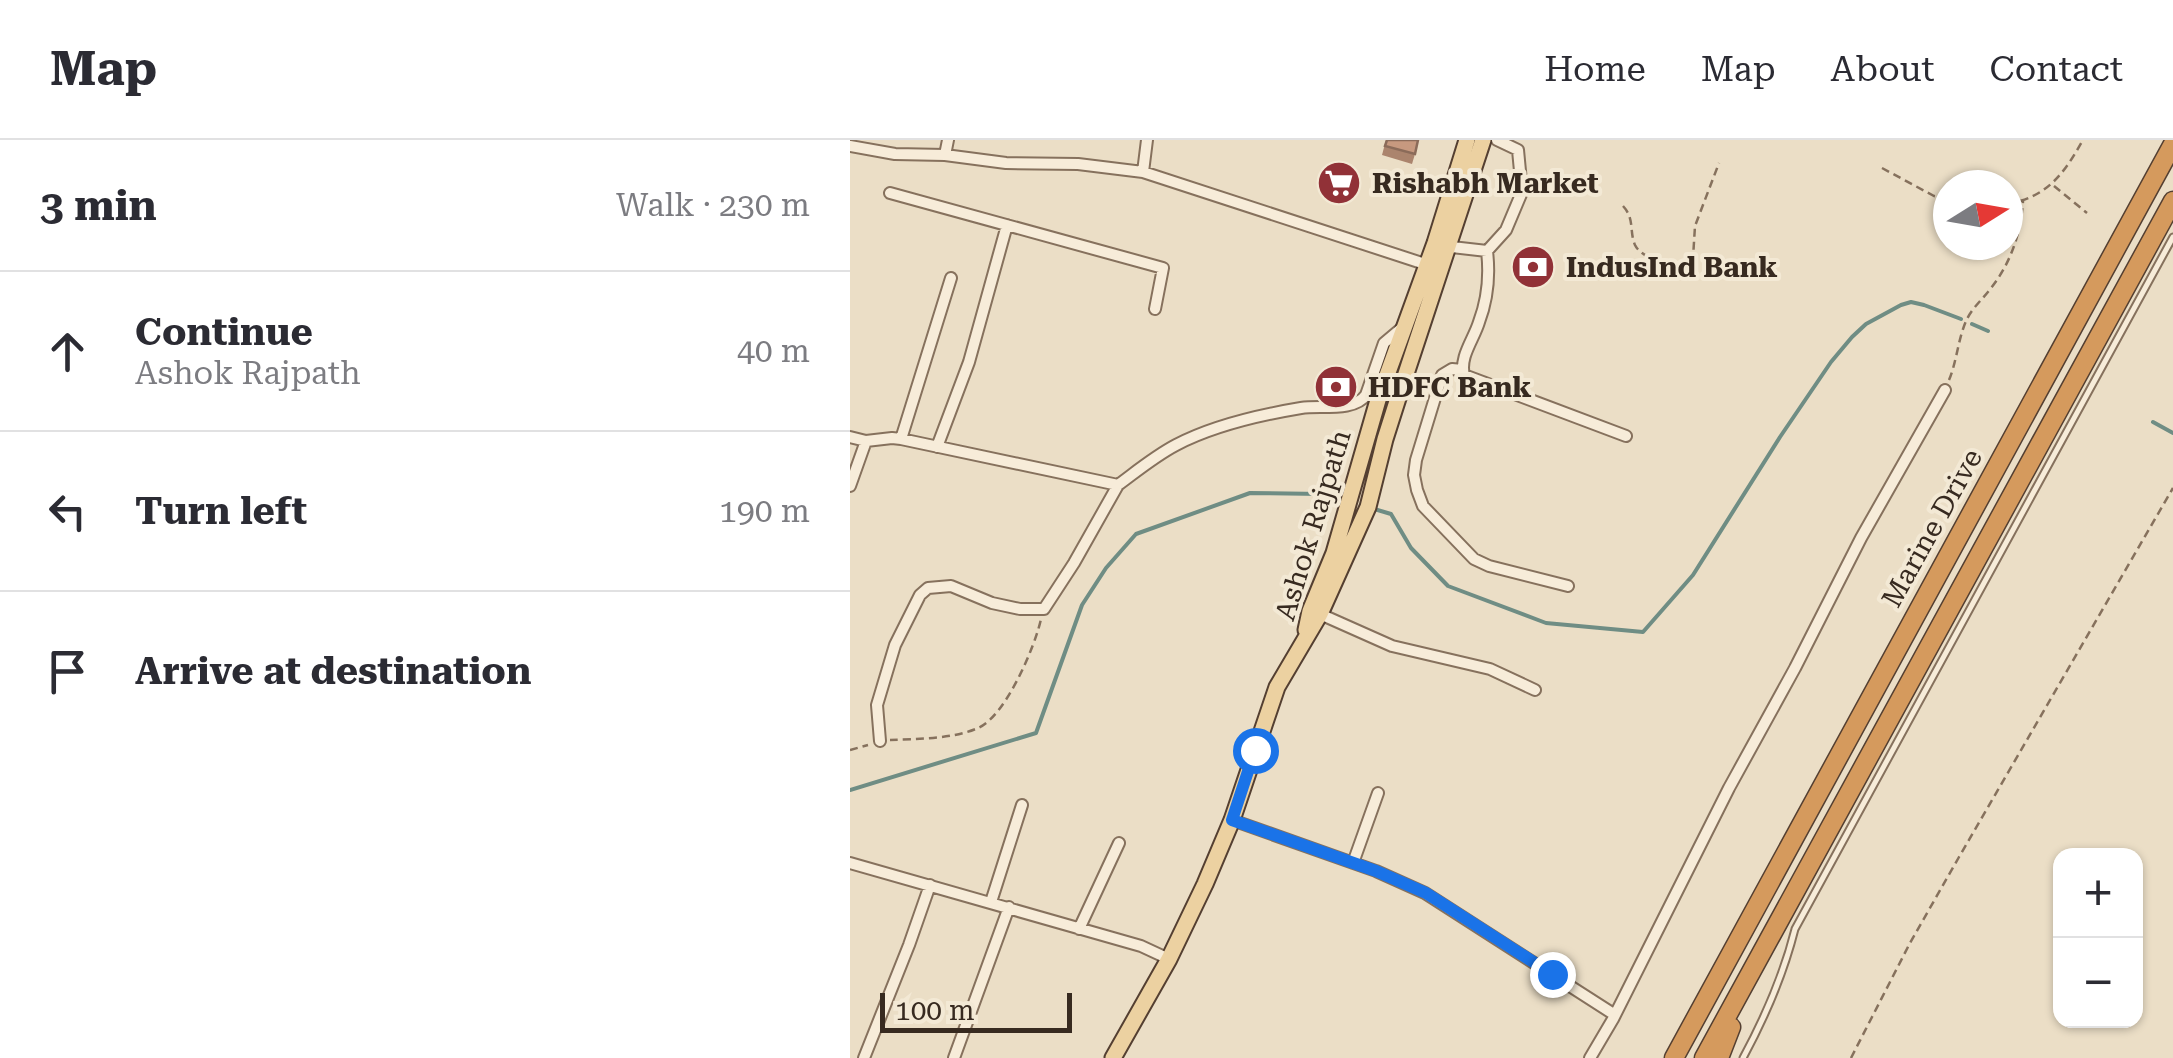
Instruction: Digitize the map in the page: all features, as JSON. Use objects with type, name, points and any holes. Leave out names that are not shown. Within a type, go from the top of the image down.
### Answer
[{"type":"highway","name":"Marine Drive","points":[[1674,1058],[2173,144]]},
{"type":"highway","name":"Marine Drive","points":[[1749,975],[2173,200]]},
{"type":"highway","points":[[1704,1058],[1749,975]]},
{"type":"highway","points":[[1719,1058],[1749,975]]},
{"type":"main road","name":"Ashok Rajpath","points":[[1454,206],[1467,140]]},
{"type":"main road","name":"Ashok Rajpath","points":[[1113,1058],[1205,884],[1232,820],[1277,686],[1320,614],[1342,551],[1368,432],[1406,324],[1484,140]]},
{"type":"main road","name":"Ashok Rajpath","points":[[1303,642],[1310,611],[1368,507],[1430,271]]},
{"type":"street","points":[[945,155],[948,140]]},
{"type":"street","points":[[1143,172],[1147,140]]},
{"type":"street","points":[[1498,140],[1518,150],[1522,192],[1506,230],[1488,251],[1490,278],[1480,322],[1462,363],[1464,375],[1626,436]]},
{"type":"street","points":[[850,146],[895,154],[1078,164],[1143,172],[1430,271]]},
{"type":"street","points":[[890,193],[1163,268],[1155,309]]},
{"type":"street","points":[[938,447],[969,362],[1007,225]]},
{"type":"street","points":[[1441,245],[1488,251]]},
{"type":"street","points":[[902,439],[950,278]]},
{"type":"street","points":[[880,742],[877,705],[896,645],[920,595],[928,588],[951,586],[1020,610],[1044,609],[1118,485],[1174,446],[1235,422],[1304,407],[1362,402],[1384,343],[1406,324]]},
{"type":"street","points":[[1462,370],[1452,369],[1442,375],[1416,460],[1414,475],[1424,506],[1474,559],[1568,586]]},
{"type":"street","points":[[1590,1058],[1729,788],[1945,390]]},
{"type":"street","points":[[850,437],[866,441],[902,439],[1118,485]]},
{"type":"street","points":[[850,486],[866,441]]},
{"type":"street","points":[[1320,614],[1392,646],[1490,670],[1535,690]]},
{"type":"street","points":[[1353,864],[1378,794]]},
{"type":"street","points":[[991,902],[1022,805]]},
{"type":"street","points":[[1232,820],[1426,893],[1614,1015]]},
{"type":"street","points":[[1079,928],[1119,844]]},
{"type":"street","points":[[850,863],[1141,946],[1168,959]]},
{"type":"street","points":[[881,1058],[866,1056],[930,884]]},
{"type":"street","points":[[954,1058],[1009,907]]},
{"type":"lane","points":[[1743,1058],[1788,959],[1795,930],[2173,237]]},
{"type":"path","points":[[2023,201],[2052,185],[2083,140]]},
{"type":"path","points":[[1623,206],[1632,216],[1638,250],[1685,266],[1692,258],[1695,226],[1719,163]]},
{"type":"path","points":[[1882,168],[1933,195]]},
{"type":"path","points":[[2052,185],[2087,213]]},
{"type":"path","points":[[1945,390],[1966,321],[2009,260]]},
{"type":"path","points":[[1851,1058],[1910,943],[2002,780],[2173,488]]},
{"type":"path","points":[[850,750],[978,728],[993,717],[1031,651],[1044,609]]},
{"type":"building","points":[[1387,140],[1418,140],[1415,154],[1385,146]]},
{"type":"waterway","points":[[1371,508],[1391,514],[1411,548],[1448,586],[1546,623],[1643,632],[1693,575],[1780,437],[1852,337],[1866,324],[1911,302],[1961,319]]},
{"type":"waterway","points":[[1972,324],[1988,331]]},
{"type":"waterway","points":[[2153,422],[2173,433]]},
{"type":"waterway","points":[[850,790],[1036,733],[1082,605],[1106,568],[1136,534],[1250,493],[1322,494],[1343,500]]},
{"type":"place","name":"Rishabh Market","points":[[1339,183]]},
{"type":"place","name":"IndusInd Bank","points":[[1533,267]]},
{"type":"place","name":"HDFC Bank","points":[[1336,387]]},
{"type":"route","points":[[1255,750],[1232,820],[1426,893],[1552,974]]}]
